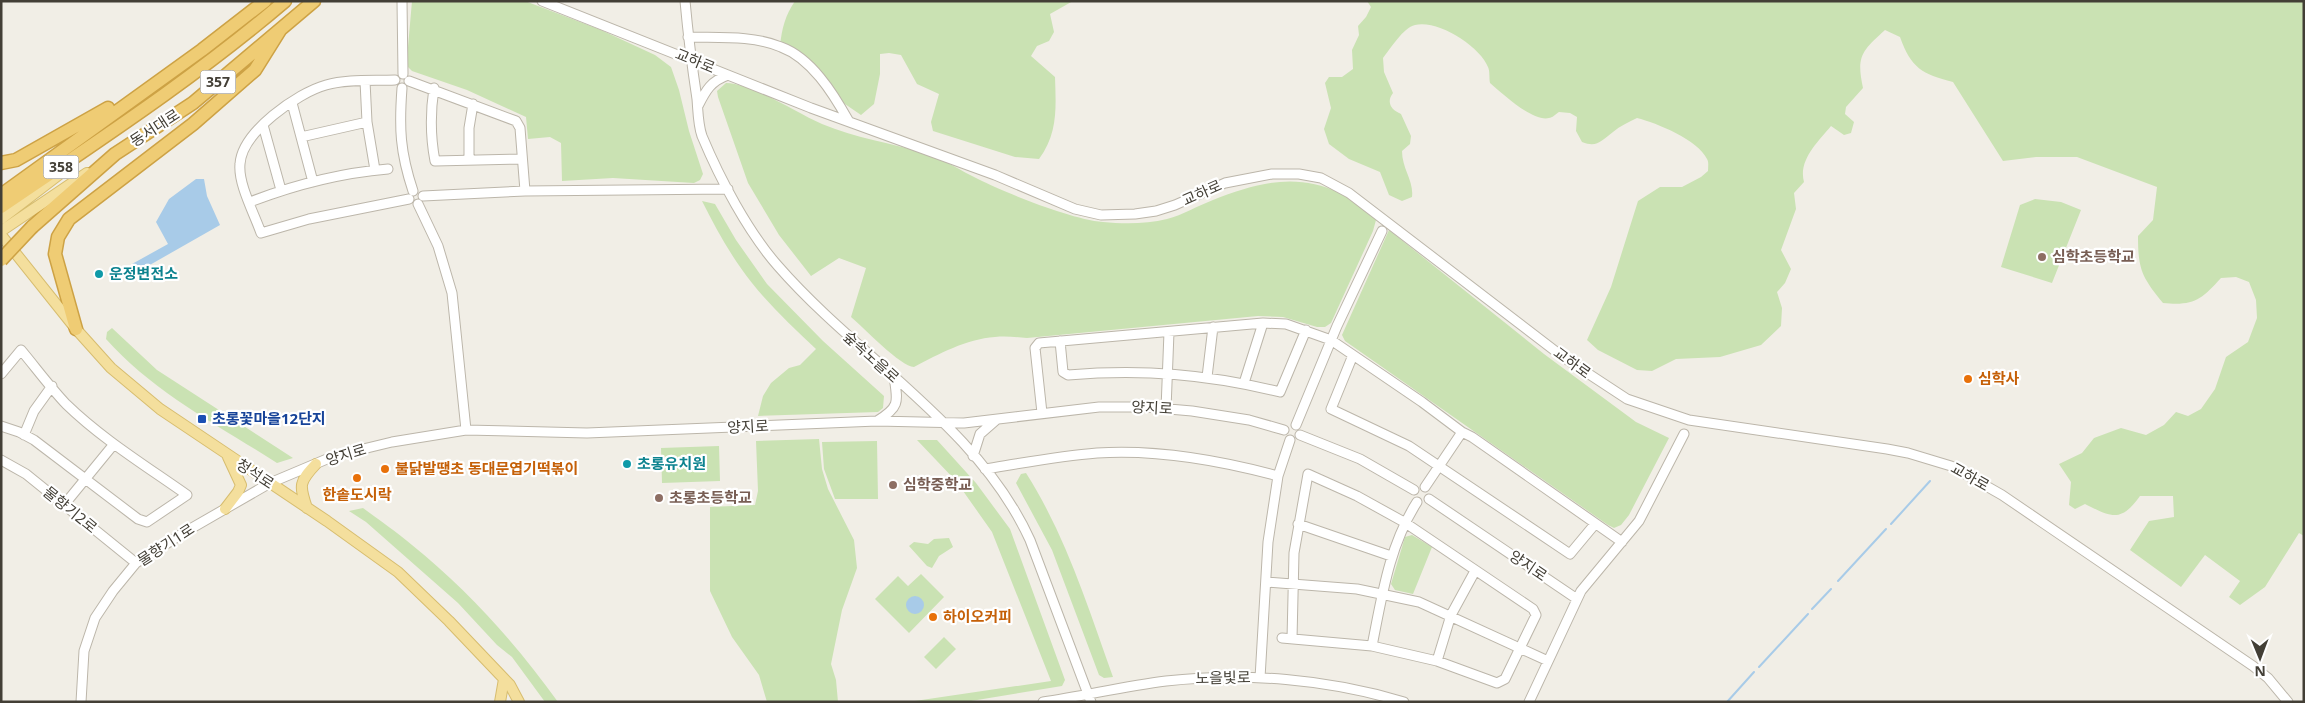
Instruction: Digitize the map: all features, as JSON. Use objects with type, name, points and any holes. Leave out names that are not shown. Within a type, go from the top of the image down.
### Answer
[{"type":"highway","points":[[1,163],[16,160],[160,79],[202,50],[265,1]]},
{"type":"highway","name":"동서대로","points":[[7,207],[117,130],[242,38],[285,1]]},
{"type":"highway","name":"동서대로","points":[[1,260],[32,227],[115,154],[192,103],[314,1]]},
{"type":"highway","points":[[76,329],[55,254],[58,238],[69,219],[193,124],[255,70],[280,30]]},
{"type":"highway","points":[[7,207],[160,79]]},
{"type":"main road","name":"357","points":[[1,219],[7,207],[115,154]]},
{"type":"main road","name":"357","points":[[1,231],[7,207]]},
{"type":"main road","name":"청석로","points":[[1,235],[76,329],[111,368],[160,409],[398,572],[449,621],[504,679],[520,702]]},
{"type":"main road","points":[[225,509],[241,485],[228,456]]},
{"type":"main road","points":[[307,508],[301,490],[303,478],[316,464]]},
{"type":"main road","points":[[500,702],[504,679]]},
{"type":"street","points":[[402,1],[407,86],[402,88]]},
{"type":"street","name":"교하로","points":[[542,1],[811,108],[848,120],[863,128],[995,175],[1074,209],[1101,215],[1135,214],[1156,211],[1175,205],[1225,183],[1242,178],[1272,174],[1299,174],[1321,178],[1349,192],[1469,287],[1515,319],[1563,357],[1627,399],[1689,420],[1887,449],[1935,460],[1951,466],[2018,506],[2253,666],[2268,678],[2288,702]]},
{"type":"street","name":"숲속노을로","points":[[685,1],[688,37],[702,134],[746,222],[778,266],[844,332],[945,423],[985,469],[1017,514],[1030,540],[1090,698]]},
{"type":"street","name":"교하로","points":[[688,37],[747,39],[780,46],[790,51],[801,59],[820,79],[837,101],[848,120]]},
{"type":"street","points":[[402,88],[396,85],[395,80],[398,74],[516,121],[520,128],[525,191]]},
{"type":"street","points":[[698,106],[708,86],[717,79],[728,75]]},
{"type":"street","points":[[395,80],[326,85],[312,90],[263,125],[246,142],[241,153],[240,174],[261,232],[411,195],[419,191],[420,200],[438,246],[452,293],[466,430]]},
{"type":"street","points":[[366,81],[367,122],[375,170]]},
{"type":"street","points":[[402,88],[400,142],[411,195]]},
{"type":"street","points":[[434,88],[430,135],[434,161],[522,159]]},
{"type":"street","points":[[292,103],[313,182]]},
{"type":"street","points":[[469,160],[469,128],[472,104]]},
{"type":"street","points":[[301,137],[367,122]]},
{"type":"street","points":[[263,125],[281,190]]},
{"type":"street","points":[[250,202],[281,190],[313,182],[375,170],[388,170]]},
{"type":"street","points":[[420,200],[525,191],[728,189]]},
{"type":"street","points":[[1296,424],[1331,340],[1382,231]]},
{"type":"street","points":[[1244,383],[1263,323]]},
{"type":"street","points":[[1042,413],[1035,348],[1039,343],[1263,323],[1286,324],[1331,340],[1416,397],[1462,432],[1622,542]]},
{"type":"street","points":[[1206,376],[1213,328]]},
{"type":"street","points":[[1060,341],[1063,372],[1068,376],[1128,372],[1168,373],[1206,376],[1280,392],[1306,330]]},
{"type":"street","points":[[1166,409],[1170,332]]},
{"type":"street","points":[[1,374],[22,350],[66,403],[114,444],[187,494],[147,522],[138,519],[34,440],[1,426]]},
{"type":"street","points":[[1353,355],[1331,409],[1380,431],[1440,466],[1570,554],[1595,524]]},
{"type":"street","points":[[877,421],[891,413],[898,401],[894,376]]},
{"type":"street","points":[[24,435],[34,411],[52,386]]},
{"type":"street","name":"양지로","points":[[225,509],[270,484],[334,456],[392,442],[466,430],[587,433],[877,421],[945,423],[1099,407],[1166,409],[1222,415],[1284,430]]},
{"type":"street","points":[[973,456],[980,434],[997,419]]},
{"type":"street","points":[[1296,424],[1300,429],[1300,435],[1295,440],[1290,440],[1284,435],[1284,430],[1287,425],[1296,424]]},
{"type":"street","points":[[1426,487],[1462,432]]},
{"type":"street","points":[[1528,702],[1577,599],[1639,521],[1684,434]]},
{"type":"street","points":[[1300,435],[1360,459],[1414,490]]},
{"type":"street","points":[[1260,678],[1268,542],[1278,476],[1290,440]]},
{"type":"street","points":[[64,505],[114,444]]},
{"type":"street","points":[[985,469],[1073,456],[1128,453],[1202,459],[1278,476]]},
{"type":"street","name":"물향기2로","points":[[1,460],[26,474],[136,563]]},
{"type":"street","points":[[1308,474],[1357,496],[1404,522],[1533,609],[1536,615],[1506,679],[1497,683],[1437,661],[1372,646],[1287,638],[1298,524],[1308,474]]},
{"type":"street","points":[[1414,490],[1420,486],[1426,487]]},
{"type":"street","points":[[1417,502],[1422,503],[1429,499],[1430,494],[1426,487]]},
{"type":"street","points":[[1414,490],[1414,497],[1417,502]]},
{"type":"street","name":"양지로","points":[[1429,499],[1577,599]]},
{"type":"street","points":[[1372,646],[1390,556],[1404,522],[1417,502]]},
{"type":"street","name":"물향기1로","points":[[81,702],[84,651],[95,618],[112,590],[136,563],[225,509]]},
{"type":"street","points":[[1298,524],[1390,556]]},
{"type":"street","points":[[1437,661],[1451,615],[1475,571]]},
{"type":"street","points":[[1266,582],[1383,593],[1419,602],[1548,661]]},
{"type":"street","name":"노을빛로","points":[[1042,702],[1090,698],[1174,680],[1204,678],[1260,678],[1334,686],[1404,702]]},
{"type":"green space","points":[[412,1],[525,1],[601,30],[655,55],[671,67],[703,174],[700,180],[694,183],[613,178],[562,181],[561,143],[550,137],[528,139],[526,117],[467,90],[412,71],[408,67]]},
{"type":"green space","points":[[795,1],[1073,1],[1050,14],[1054,32],[1049,41],[1037,46],[1031,56],[1055,77],[1056,99],[1053,130],[1050,140],[1039,159],[1015,157],[933,131],[931,122],[939,94],[917,84],[901,55],[880,54],[880,74],[874,104],[861,115],[842,102],[819,77],[780,46],[784,22]]},
{"type":"green space","points":[[1367,1],[2304,1],[2304,536],[2299,533],[2265,587],[2240,605],[2229,597],[2240,581],[2205,555],[2181,587],[2130,550],[2149,521],[2174,517],[2173,496],[2140,496],[2122,514],[2116,515],[2103,512],[2085,504],[2075,509],[2069,505],[2071,482],[2059,464],[2082,453],[2094,438],[2121,428],[2146,435],[2164,425],[2176,412],[2188,416],[2201,409],[2215,389],[2226,357],[2248,342],[2257,318],[2256,300],[2249,282],[2236,277],[2221,278],[2208,292],[2196,300],[2174,304],[2163,303],[2146,279],[2140,265],[2138,248],[2138,236],[2153,220],[2157,187],[2077,157],[2036,157],[2003,161],[1953,82],[1933,76],[1913,63],[1900,37],[1885,30],[1866,49],[1860,68],[1863,88],[1846,107],[1845,114],[1854,122],[1851,133],[1844,135],[1831,126],[1806,159],[1803,174],[1804,182],[1794,193],[1796,209],[1781,250],[1791,269],[1785,283],[1777,292],[1782,308],[1781,326],[1761,345],[1720,357],[1676,359],[1652,371],[1637,370],[1598,350],[1587,340],[1611,287],[1638,201],[1660,187],[1682,187],[1701,177],[1708,171],[1708,160],[1695,145],[1676,133],[1637,118],[1619,128],[1599,143],[1587,144],[1582,142],[1576,131],[1577,117],[1570,113],[1559,112],[1550,118],[1534,116],[1509,100],[1490,83],[1489,69],[1483,59],[1467,43],[1446,30],[1424,24],[1415,25],[1406,30],[1383,58],[1384,72],[1393,93],[1390,103],[1401,114],[1411,136],[1410,144],[1402,151],[1412,197],[1402,201],[1389,195],[1380,172],[1349,159],[1329,144],[1324,129],[1331,108],[1325,83],[1329,77],[1342,77],[1353,69],[1352,50],[1359,35],[1358,26],[1366,17],[1371,7]]},
{"type":"green space","points":[[726,83],[749,88],[835,129],[931,156],[1022,198],[1057,211],[1090,220],[1127,223],[1159,221],[1245,189],[1276,182],[1292,182],[1308,183],[1340,193],[1364,208],[1376,220],[1373,231],[1331,323],[1325,327],[1317,327],[1283,317],[1258,316],[1027,338],[984,338],[943,352],[914,367],[900,361],[851,317],[866,268],[839,258],[811,276],[779,235],[748,183],[718,97],[717,91]]},
{"type":"green space","points":[[2035,199],[2061,202],[2081,210],[2052,283],[2001,267],[2020,205]]},
{"type":"green space","points":[[702,201],[715,204],[736,240],[767,284],[823,341],[884,396],[883,408],[878,412],[758,416],[763,396],[771,383],[789,368],[800,365],[816,349],[775,309],[752,283],[725,243]]},
{"type":"green space","points":[[1389,230],[1544,354],[1636,422],[1669,438],[1629,515],[1621,525],[1614,528],[1608,525],[1345,341],[1342,335]]},
{"type":"green space","points":[[112,328],[157,370],[293,458],[277,463],[165,392],[124,358],[106,339],[107,332]]},
{"type":"green space","points":[[819,439],[822,469],[828,489],[854,540],[857,568],[842,610],[831,664],[836,680],[838,702],[767,702],[759,675],[732,637],[710,591],[710,507],[755,505],[758,491],[756,441]]},
{"type":"green space","points":[[917,440],[937,440],[976,483],[1010,529],[1065,680],[1062,686],[965,702],[908,702],[1051,681],[992,532],[956,481]]},
{"type":"green space","points":[[877,441],[878,499],[835,499],[824,469],[822,442]]},
{"type":"green space","points":[[719,446],[720,481],[662,483],[661,448]]},
{"type":"green space","points":[[1026,473],[1065,547],[1113,677],[1104,678],[1099,675],[1052,550],[1016,483],[1021,474]]},
{"type":"green space","points":[[363,508],[400,535],[472,599],[526,660],[558,702],[545,702],[512,657],[497,645],[458,603],[366,522],[349,511]]},
{"type":"green space","points":[[1412,535],[1432,547],[1413,594],[1395,590],[1391,584],[1405,537]]},
{"type":"green space","points":[[949,538],[953,547],[939,556],[932,568],[927,566],[909,546],[914,542],[928,544],[934,539]]},
{"type":"green space","points":[[921,574],[944,597],[909,633],[875,599],[898,576],[908,586]]},
{"type":"green space","points":[[944,637],[956,649],[936,669],[924,657]]},
{"type":"water","points":[[196,179],[204,179],[207,196],[220,225],[141,270],[132,264],[168,244],[156,222],[169,199]]},
{"type":"water","points":[[915,596],[921,599],[924,605],[921,611],[915,614],[909,611],[906,605],[909,599]]},
{"type":"waterway","points":[[1891,524],[1930,481]]},
{"type":"waterway","points":[[1838,581],[1886,529]]},
{"type":"waterway","points":[[1812,609],[1831,589]]},
{"type":"waterway","points":[[1759,667],[1808,614]]},
{"type":"waterway","points":[[1727,702],[1754,672]]},
{"type":"place","name":"심학초등학교","points":[[2042,257]]},
{"type":"place","name":"운정변전소","points":[[99,274]]},
{"type":"place","name":"심학사","points":[[1968,379]]},
{"type":"place","name":"초롱꽃마을12단지","points":[[202,419]]},
{"type":"place","name":"초롱유치원","points":[[627,464]]},
{"type":"place","name":"불닭발땡초 동대문엽기떡볶이","points":[[385,469]]},
{"type":"place","name":"한솥도시락","points":[[357,478]]},
{"type":"place","name":"심학중학교","points":[[893,485]]},
{"type":"place","name":"초롱초등학교","points":[[659,498]]},
{"type":"place","name":"하이오커피","points":[[933,617]]}]
